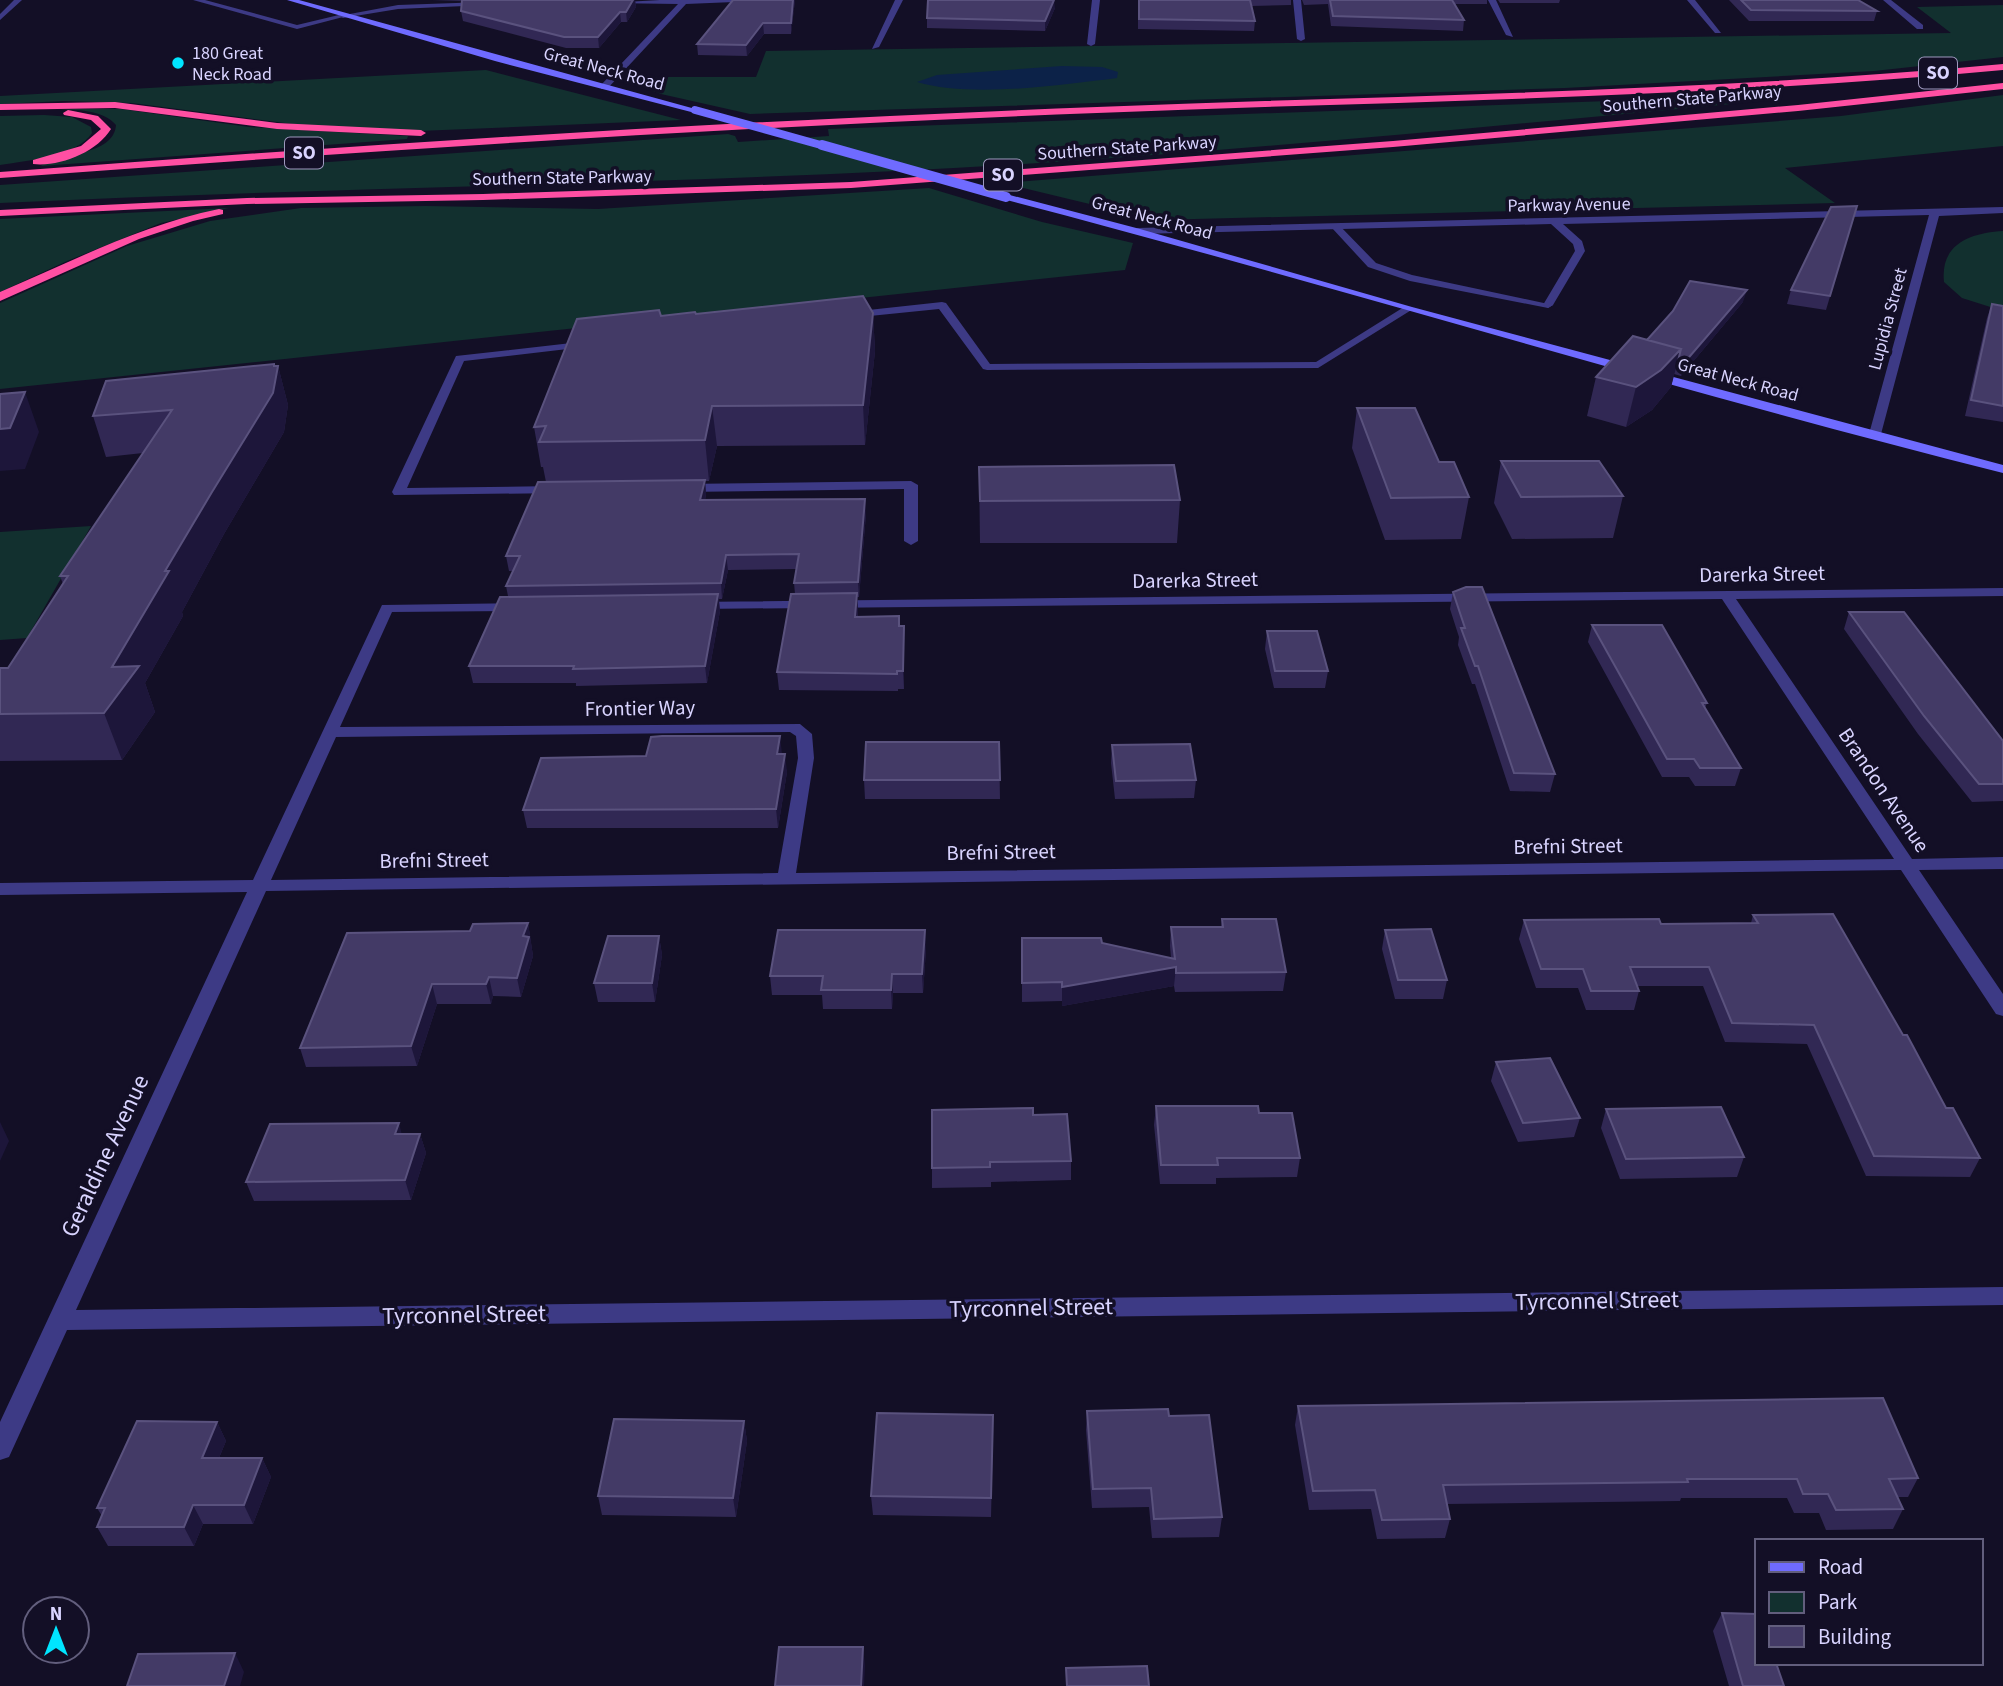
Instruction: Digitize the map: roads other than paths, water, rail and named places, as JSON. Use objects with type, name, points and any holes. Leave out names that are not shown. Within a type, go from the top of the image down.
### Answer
[{"type":"highway","name":"Southern State Parkway","points":[[0,175],[608,133],[975,114],[1681,92],[2003,67]]},
{"type":"highway","name":"Southern State Parkway","points":[[0,213],[305,200],[681,192],[967,178],[1393,144],[1798,108],[2003,86]]},
{"type":"highway","points":[[0,107],[115,105],[250,123],[359,131],[608,133]]},
{"type":"highway","points":[[0,113],[58,112],[81,115],[94,118],[106,129],[99,139],[79,151],[0,167]]},
{"type":"highway","points":[[0,297],[122,241],[163,226],[209,214],[305,200]]},
{"type":"main road","name":"Great Neck Road","points":[[291,0],[1137,231],[1408,309],[2003,469]]},
{"type":"street","points":[[0,18],[18,0]]},
{"type":"street","points":[[197,0],[297,27],[398,7],[492,4]]},
{"type":"street","points":[[602,3],[776,0]]},
{"type":"street","points":[[874,47],[899,0]]},
{"type":"street","points":[[1091,44],[1096,0]]},
{"type":"street","points":[[1297,0],[1301,39]]},
{"type":"street","points":[[1492,0],[1510,36]]},
{"type":"street","points":[[1691,0],[1718,31]]},
{"type":"street","points":[[1887,0],[1920,27]]},
{"type":"street","points":[[604,87],[685,1]]},
{"type":"street","name":"Parkway Avenue","points":[[1137,231],[2003,210]]},
{"type":"street","points":[[1935,212],[2003,222]]},
{"type":"street","name":"Lupidia Street","points":[[1875,435],[1935,212]]},
{"type":"street","points":[[1335,226],[1372,265],[1410,278],[1548,305],[1580,251],[1578,243],[1555,222]]},
{"type":"street","points":[[832,317],[942,305],[986,367],[1318,365],[1408,309]]},
{"type":"street","points":[[565,490],[400,492],[460,358],[598,343]]},
{"type":"street","points":[[662,488],[911,485],[911,541]]},
{"type":"street","name":"Darerka Street","points":[[680,605],[2003,592]]},
{"type":"street","name":"Brandon Avenue","points":[[1727,596],[2003,1009]]},
{"type":"street","points":[[259,885],[387,608],[541,606]]},
{"type":"street","name":"Frontier Way","points":[[330,732],[794,727],[804,734],[806,758],[786,877]]},
{"type":"street","name":"Brefni Street","points":[[0,889],[2003,863]]},
{"type":"street","name":"Geraldine Avenue","points":[[0,1449],[259,885]]},
{"type":"street","name":"Tyrconnel Street","points":[[58,1320],[2003,1296]]},
{"type":"water","points":[[1062,66],[1102,67],[1118,72],[1117,78],[1016,89],[963,89],[917,82],[937,75]]},
{"type":"place","name":"180 Great Neck Road","points":[[178,63]]}]
